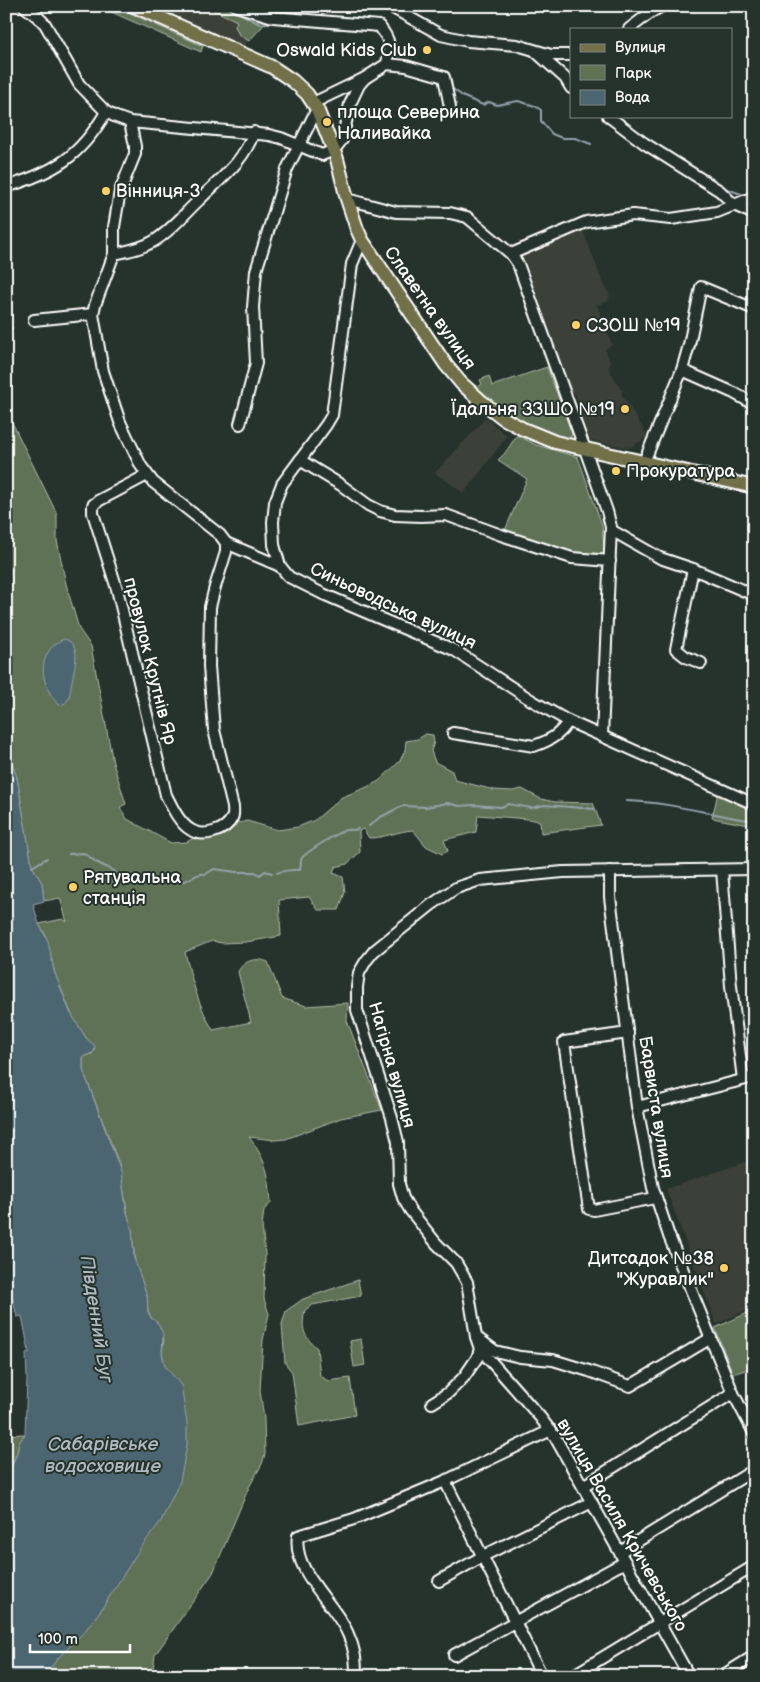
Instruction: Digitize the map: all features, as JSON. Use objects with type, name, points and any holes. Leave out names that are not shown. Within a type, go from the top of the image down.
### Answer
[{"type":"main road","points":[[134,6],[272,67],[293,81],[307,94],[315,106],[334,150],[347,199],[362,240]]},
{"type":"main road","name":"Славетна вулиця","points":[[362,240],[426,337],[461,383],[490,408],[519,427],[556,442],[754,487]]},
{"type":"street","points":[[24,6],[45,24],[79,84],[106,112],[130,122],[254,132],[281,138],[322,155],[334,150],[344,136],[350,104],[359,85],[365,78]]},
{"type":"street","points":[[236,6],[273,17],[379,26],[388,37],[389,53],[387,64]]},
{"type":"street","points":[[389,6],[441,35],[468,41],[517,45],[551,55],[570,55]]},
{"type":"street","points":[[630,28],[650,12],[662,6]]},
{"type":"street","points":[[531,49],[555,68],[570,87]]},
{"type":"street","points":[[240,424],[256,364],[253,307],[256,271],[287,170],[300,145],[315,106],[387,64],[406,66],[444,77],[450,107]]},
{"type":"street","points":[[6,187],[37,177],[56,167],[73,154],[85,141],[106,112]]},
{"type":"street","points":[[611,118],[644,143],[720,191],[734,205],[754,214]]},
{"type":"street","points":[[130,122],[135,146],[134,154],[120,191],[114,227],[114,254],[93,314],[103,371],[120,422],[141,466],[147,475],[220,535],[226,543],[223,564]]},
{"type":"street","points":[[281,138],[306,128]]},
{"type":"street","points":[[114,254],[152,243],[166,233],[200,198],[225,177],[250,144],[254,132]]},
{"type":"street","points":[[511,254],[586,222],[633,215],[671,219],[717,212],[754,197]]},
{"type":"street","points":[[347,199],[396,212],[450,213],[467,218],[511,254],[518,264],[607,511],[611,530],[602,736]]},
{"type":"street","points":[[280,566],[274,545],[273,522],[278,493],[282,484],[326,425],[332,414],[352,264],[362,240]]},
{"type":"street","points":[[644,462],[682,370],[701,287],[754,309]]},
{"type":"street","points":[[34,320],[93,314]]},
{"type":"street","points":[[682,370],[734,392],[754,404]]},
{"type":"street","points":[[300,460],[380,511],[394,515],[446,515],[572,558],[610,561]]},
{"type":"street","name":"провулок Крутнів Яр","points":[[147,475],[98,500],[93,506],[92,513],[117,589],[164,787],[179,818],[192,832],[200,834],[220,829],[229,824],[234,816],[214,730],[209,666],[210,607],[214,587],[223,564]]},
{"type":"street","points":[[611,530],[660,558],[693,569],[754,595]]},
{"type":"street","name":"Синьоводська вулиця","points":[[226,543],[280,566],[289,577],[324,594],[454,650],[531,700],[568,721],[754,804]]},
{"type":"street","points":[[223,564],[235,555],[265,552],[274,545]]},
{"type":"street","points":[[693,569],[676,649],[686,657],[701,663]]},
{"type":"street","points":[[453,733],[534,746],[546,742],[564,729],[568,721]]},
{"type":"street","name":"Нагірна вулиця","points":[[480,1350],[476,1338],[467,1282],[456,1263],[436,1243],[410,1210],[401,1191],[399,1184],[398,1142],[357,1010],[359,974],[366,961],[374,951],[413,919],[456,888],[480,880],[563,872],[754,869]]},
{"type":"street","points":[[637,1107],[749,1078],[731,986],[722,870]]},
{"type":"street","name":"Барвиста вулиця","points":[[610,871],[610,897],[637,1107],[656,1198],[687,1281],[733,1393],[754,1433]]},
{"type":"street","points":[[628,1033],[564,1042],[582,1169],[590,1209],[594,1210],[656,1198]]},
{"type":"street","points":[[476,1338],[495,1351],[520,1357],[553,1360],[630,1386],[711,1338]]},
{"type":"street","points":[[432,1403],[448,1393],[464,1377],[480,1350]]},
{"type":"street","name":"вулиця Василя Кричевського","points":[[480,1350],[551,1430],[689,1676]]},
{"type":"street","points":[[583,1486],[733,1393]]},
{"type":"street","points":[[356,1676],[356,1656],[348,1632],[303,1566],[296,1546],[298,1536],[354,1518],[445,1481],[551,1430]]},
{"type":"street","points":[[454,1655],[516,1622],[623,1557],[754,1470]]},
{"type":"street","points":[[445,1481],[542,1676]]},
{"type":"street","points":[[439,1581],[483,1556],[592,1502]]},
{"type":"street","points":[[572,1676],[754,1566]]},
{"type":"street","points":[[722,1676],[754,1656]]},
{"type":"shaded area","points":[[172,6],[208,6],[260,28],[242,48],[169,16]]},
{"type":"shaded area","name":"СЗОШ №19","points":[[582,228],[610,296],[608,301],[597,305],[612,345],[605,349],[611,364],[608,367],[622,391],[621,393],[648,437],[629,448],[589,440],[581,413],[583,412],[575,393],[571,394],[523,255]]},
{"type":"shaded area","points":[[486,418],[507,436],[464,493],[435,473]]},
{"type":"shaded area","name":"Дитсадок №38 \"Журавлик\"","points":[[754,1159],[754,1307],[716,1324],[666,1189]]},
{"type":"green space","points":[[98,6],[114,6],[203,46],[201,52]]},
{"type":"green space","points":[[205,6],[233,6],[271,17],[249,41],[239,35],[235,26],[237,21]]},
{"type":"green space","points":[[547,367],[572,434],[570,439],[528,424],[509,414],[492,401],[489,404],[474,390],[482,384],[480,380],[489,376],[492,386]]},
{"type":"green space","points":[[6,410],[57,514],[57,540],[66,584],[79,629],[91,646],[113,763],[126,804],[120,807],[127,819],[171,843],[187,842],[200,834],[210,833],[234,816],[239,823],[247,821],[278,830],[298,827],[315,820],[342,797],[379,781],[400,761],[405,750],[406,741],[418,739],[426,734],[433,735],[434,742],[431,751],[435,762],[452,771],[455,780],[494,790],[512,791],[522,789],[541,799],[555,802],[593,803],[601,825],[541,833],[540,821],[478,815],[476,832],[444,840],[448,851],[442,854],[426,846],[413,830],[369,838],[363,829],[359,831],[360,852],[347,864],[335,867],[333,873],[343,877],[345,892],[339,910],[318,910],[309,897],[279,900],[281,936],[246,942],[222,943],[212,941],[185,952],[196,992],[213,1030],[251,1022],[238,972],[247,962],[255,960],[268,962],[282,998],[306,1006],[348,1003],[347,1021],[382,1110],[341,1118],[286,1139],[275,1140],[249,1137],[266,1168],[271,1203],[264,1210],[262,1226],[265,1254],[264,1299],[269,1314],[263,1340],[260,1390],[264,1419],[265,1454],[213,1573],[155,1655],[152,1676],[35,1676],[173,1376],[165,1366],[162,1353],[164,1339],[148,1312],[147,1296],[135,1263],[132,1230],[119,1164],[83,1070],[83,1057],[92,1054],[94,1050],[73,1018],[55,974],[45,934],[39,924],[63,919],[67,922],[60,898],[44,901],[42,883],[32,866],[17,778],[6,745]]},
{"type":"green space","points":[[517,435],[536,445],[578,457],[602,525],[605,559],[573,557],[503,535],[527,479],[498,460]]},
{"type":"green space","points":[[719,789],[754,804],[754,826],[712,818]]},
{"type":"green space","points":[[358,1280],[361,1296],[312,1305],[305,1310],[303,1322],[306,1335],[317,1348],[320,1376],[328,1381],[350,1378],[355,1415],[299,1426],[292,1372],[285,1363],[282,1324],[286,1311],[303,1299]]},
{"type":"green space","points":[[754,1310],[754,1367],[733,1374],[715,1328]]},
{"type":"green space","points":[[361,1339],[365,1365],[354,1367],[350,1341]]},
{"type":"green space","points":[[25,1434],[19,1443],[6,1485],[6,1435]]},
{"type":"water","points":[[64,639],[74,646],[76,657],[69,696],[65,703],[60,705],[53,698],[46,685],[43,669],[44,662],[51,648]]},
{"type":"water","name":"Сабарівське водосховище","points":[[6,745],[17,778],[32,866],[42,883],[44,901],[33,904],[39,924],[48,941],[54,971],[70,1012],[86,1038],[95,1046],[94,1052],[83,1057],[83,1070],[121,1172],[126,1209],[132,1230],[134,1258],[147,1296],[148,1312],[151,1318],[158,1323],[163,1334],[162,1353],[165,1366],[181,1385],[187,1423],[187,1445],[180,1481],[161,1521],[141,1547],[103,1607],[85,1631],[59,1657],[44,1676],[6,1676],[6,1485],[19,1443],[25,1434],[26,1353],[29,1352],[22,1316],[17,1317],[6,1270]]},
{"type":"waterway","points":[[220,6],[232,9],[260,24],[281,22]]},
{"type":"waterway","points":[[321,26],[334,29],[358,29]]},
{"type":"waterway","points":[[373,30],[383,41]]},
{"type":"waterway","points":[[450,87],[464,97],[483,105],[489,102],[497,105],[518,101],[535,106],[541,110],[541,121],[552,134],[562,138],[575,138],[591,144]]},
{"type":"waterway","points":[[721,187],[747,196]]},
{"type":"waterway","points":[[6,330],[12,328]]},
{"type":"waterway","points":[[627,801],[675,806],[754,821]]},
{"type":"waterway","points":[[369,826],[379,818],[402,806],[426,807],[447,803],[460,806],[501,807],[508,804],[531,808],[545,805],[595,809]]},
{"type":"waterway","points":[[277,873],[300,870],[302,858],[309,852],[343,831],[358,829]]},
{"type":"waterway","points":[[69,854],[84,853],[96,862],[114,871],[120,878],[152,881],[184,881],[200,874],[206,874],[214,869],[255,872],[260,875],[265,871],[272,873]]},
{"type":"waterway","points":[[32,867],[47,858]]},
{"type":"place","name":"Oswald Kids Club","points":[[427,50]]},
{"type":"place","name":"площа Северина Наливайка","points":[[327,122]]},
{"type":"place","name":"Вінниця-3","points":[[106,191]]},
{"type":"place","name":"СЗОШ №19","points":[[576,325]]},
{"type":"place","name":"Їдальня ЗЗШО №19","points":[[625,409]]},
{"type":"place","name":"Прокуратура","points":[[616,471]]},
{"type":"place","name":"Рятувальна станція","points":[[73,887]]},
{"type":"place","name":"Дитсадок №38 \"Журавлик\"","points":[[724,1268]]},
{"type":"water label","name":"Південний Буг","points":[[96,1319]]}]
